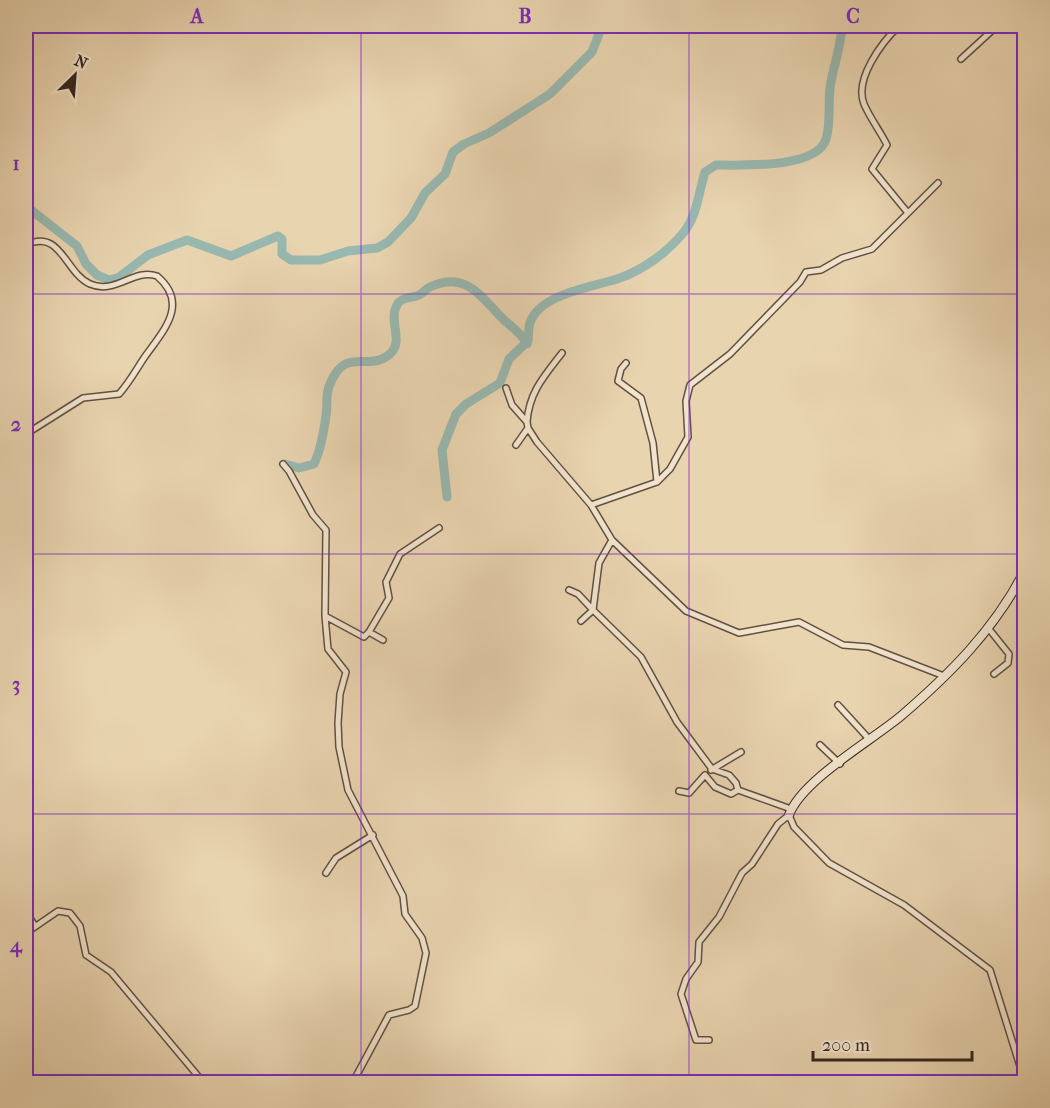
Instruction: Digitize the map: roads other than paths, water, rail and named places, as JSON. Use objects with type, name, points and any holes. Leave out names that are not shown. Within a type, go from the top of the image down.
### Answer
[{"type":"street","points":[[899,26],[873,60],[862,85],[863,102],[887,145],[872,169],[908,213]]},
{"type":"street","points":[[961,59],[996,26]]},
{"type":"street","points":[[591,505],[657,482],[670,469],[688,437],[686,401],[690,385],[730,354],[800,282],[806,272],[821,270],[842,258],[872,249],[938,183]]},
{"type":"street","points":[[26,245],[39,240],[47,241],[64,256],[78,276],[98,287],[109,288],[142,274],[157,276],[170,291],[173,302],[169,322],[120,393],[84,398],[26,434]]},
{"type":"street","points":[[516,445],[527,425],[530,399],[562,353]]},
{"type":"street","points":[[626,363],[621,369],[618,381],[641,398],[653,443],[657,482]]},
{"type":"street","points":[[506,388],[512,405],[559,470],[591,505],[612,540],[680,608],[733,632],[755,632],[799,622],[843,645],[869,647],[944,676]]},
{"type":"street","points":[[283,464],[313,515],[326,530],[325,616],[328,649],[346,672],[340,694],[338,723],[343,772],[354,806],[373,834],[404,899],[406,916],[424,943],[426,959],[413,1009],[389,1015],[353,1083]]},
{"type":"street","points":[[325,616],[363,636],[369,632],[389,598],[386,582],[400,554],[439,528]]},
{"type":"street","points":[[581,621],[593,610],[599,562],[612,540]]},
{"type":"street","points":[[709,1040],[696,1040],[682,999],[683,989],[698,962],[698,946],[703,936],[719,917],[742,873],[752,864],[778,824],[806,790],[900,717],[989,629],[1024,572]]},
{"type":"street","points":[[569,590],[578,594],[641,657],[677,722],[712,769],[729,775],[736,783],[738,790]]},
{"type":"street","points":[[989,629],[1009,654],[1008,663],[994,674]]},
{"type":"street","points":[[369,632],[383,640]]},
{"type":"street","points":[[838,705],[869,739]]},
{"type":"street","points":[[820,745],[840,764]]},
{"type":"street","points":[[679,792],[689,793],[712,769],[741,752]]},
{"type":"street","points":[[705,775],[720,790],[731,794],[738,790]]},
{"type":"street","points":[[738,790],[790,812]]},
{"type":"street","points":[[790,812],[794,827],[829,863],[904,905],[990,970],[1024,1079]]},
{"type":"street","points":[[326,873],[336,858],[373,834]]},
{"type":"street","points":[[26,933],[58,911],[70,913],[80,926],[86,955],[111,972],[203,1083]]},
{"type":"street","points":[[26,912],[35,926]]},
{"type":"waterway","points":[[26,206],[77,246],[86,264],[97,275],[109,280],[118,278],[148,255],[187,240],[231,256],[278,236],[282,239],[282,254],[291,260],[320,260],[348,251],[377,248],[388,242],[411,218],[425,193],[445,174],[453,152],[464,144],[489,133],[550,94],[592,52],[602,26]]},
{"type":"waterway","points":[[447,497],[442,450],[456,414],[466,404],[500,383],[509,359],[528,341],[530,323],[535,313],[555,298],[626,276],[662,254],[688,226],[695,211],[705,172],[716,165],[777,163],[809,156],[820,149],[828,133],[830,88],[842,26]]},
{"type":"waterway","points":[[285,464],[299,468],[314,464],[323,434],[328,388],[336,372],[350,362],[374,361],[390,354],[396,343],[394,313],[398,303],[403,299],[419,295],[430,287],[443,283],[463,284],[479,294],[519,333],[527,344]]}]
